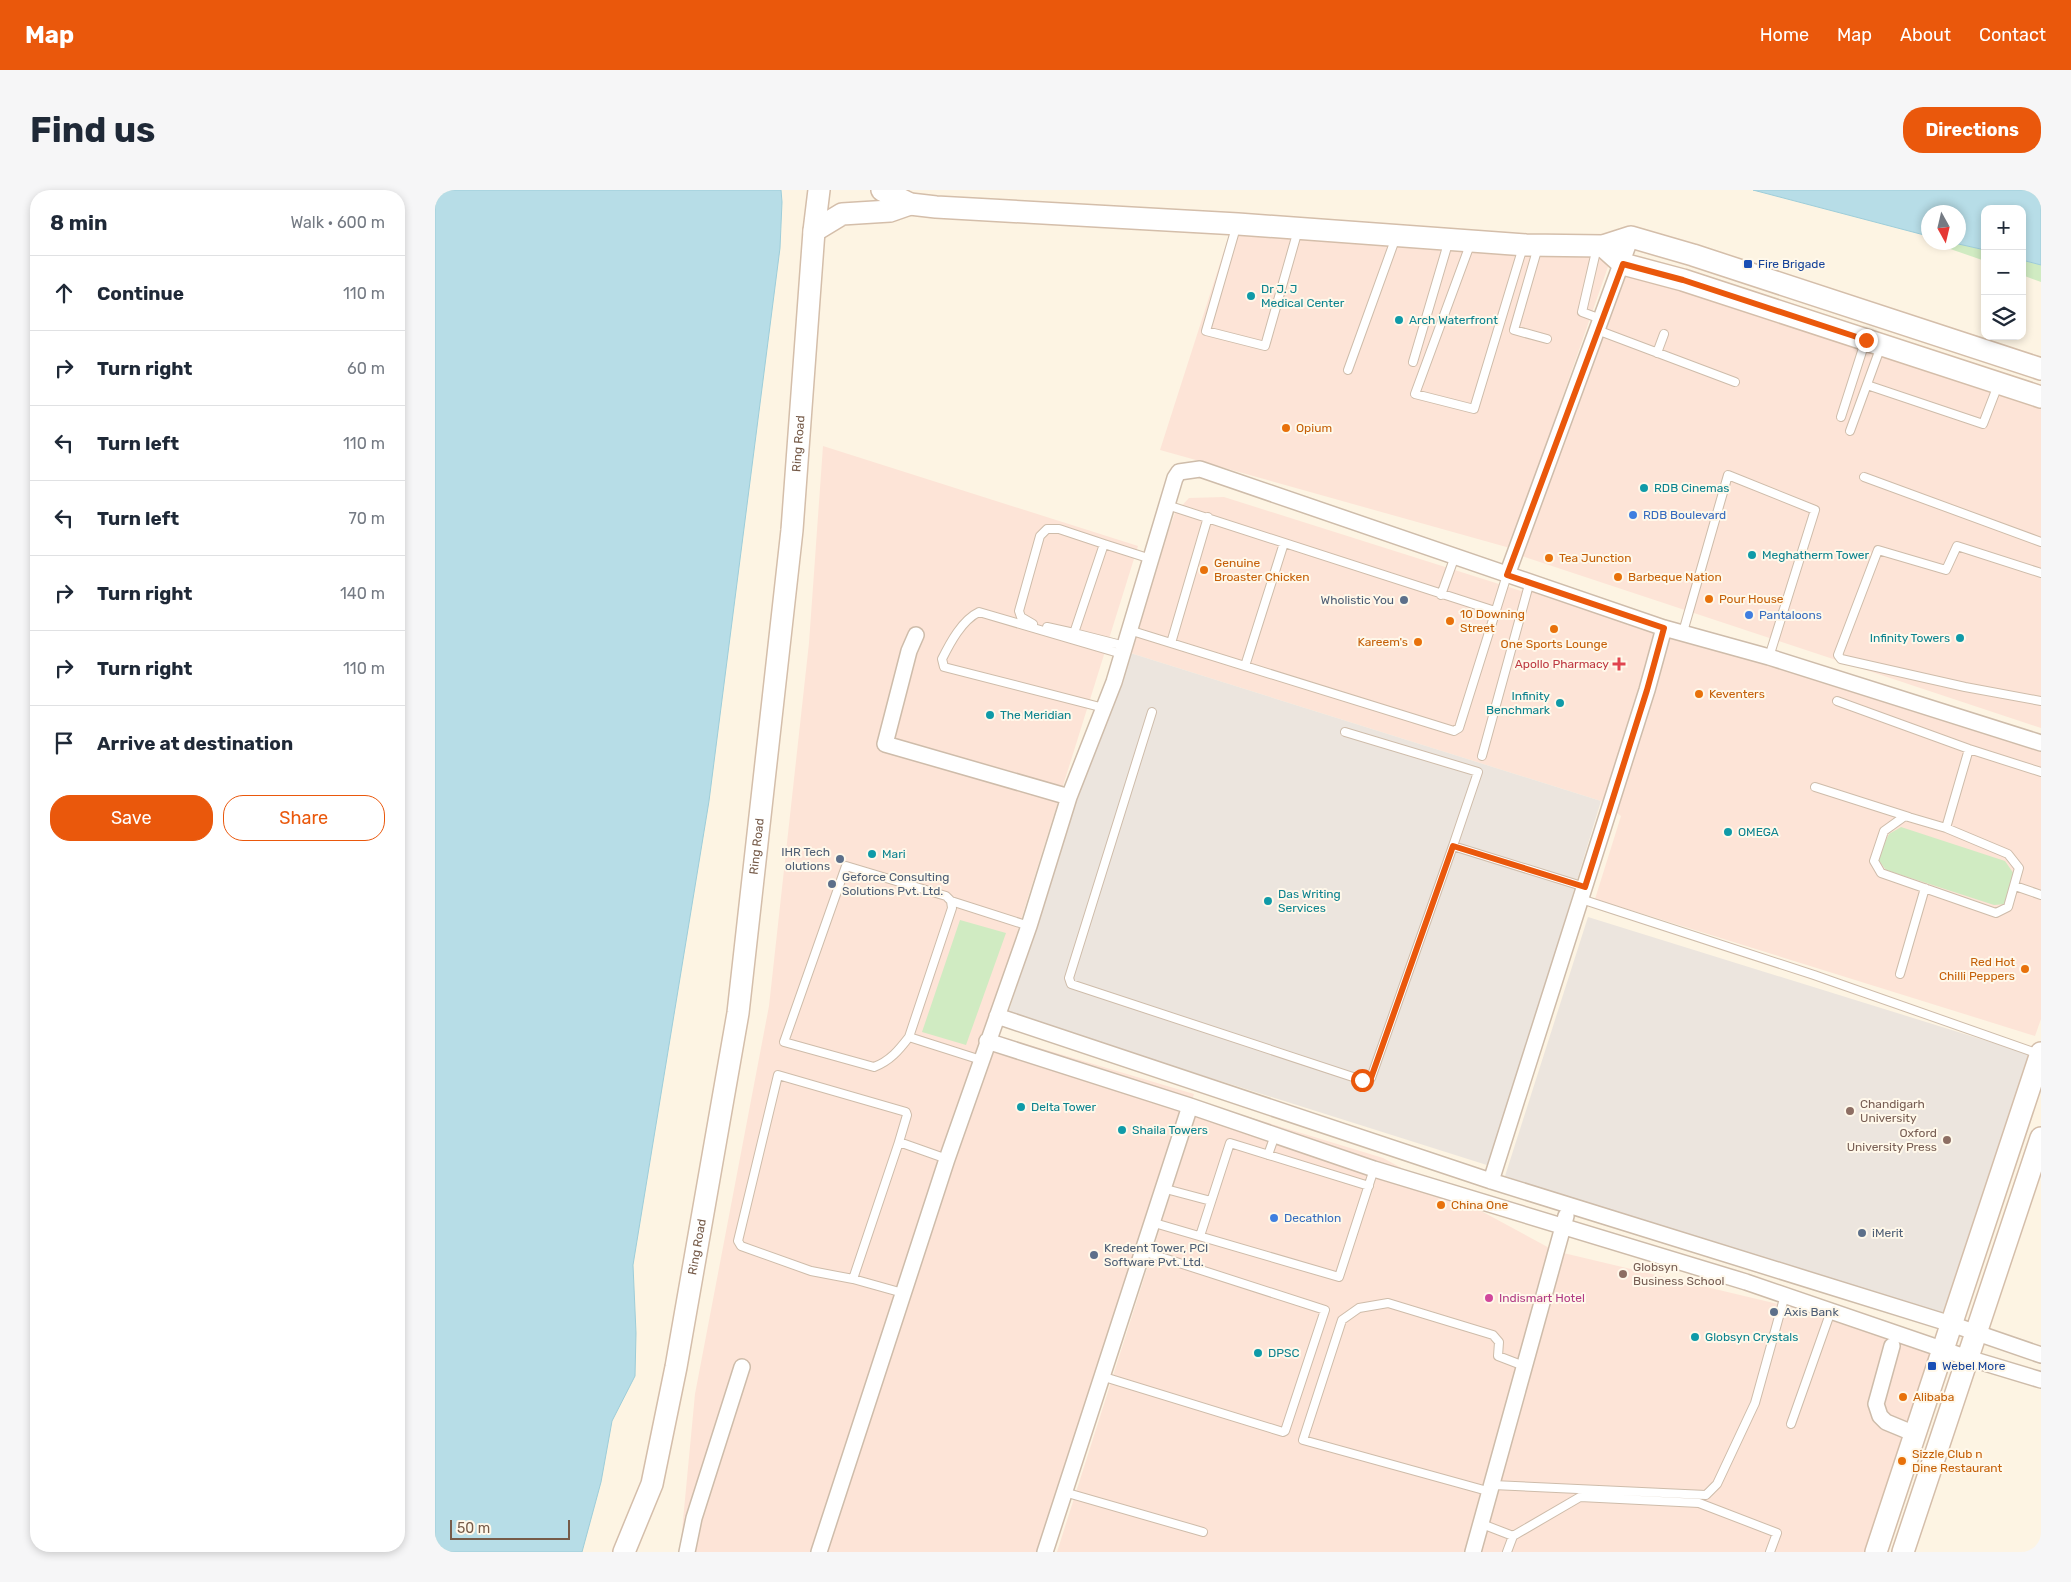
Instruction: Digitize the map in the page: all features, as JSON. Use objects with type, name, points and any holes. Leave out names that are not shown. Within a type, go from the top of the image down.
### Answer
[{"type":"street","name":"Ring Road","points":[[624,1552],[652,1484],[676,1367],[738,1014],[792,530],[814,231],[819,190]]},
{"type":"street","points":[[882,190],[910,204]]},
{"type":"street","points":[[814,231],[842,214],[890,211],[910,204],[1531,244],[1600,246],[1631,237],[1765,278],[2040,369],[2036,395],[1756,304],[1681,286],[1623,264],[1600,246]]},
{"type":"street","points":[[1507,575],[1623,264],[1631,237]]},
{"type":"street","points":[[1681,286],[1693,255]]},
{"type":"street","points":[[1756,304],[1765,278]]},
{"type":"street","points":[[1856,309],[1865,340]]},
{"type":"street","points":[[819,1552],[947,1159],[1029,926],[1069,798],[1104,708],[1175,478],[1179,472],[1200,469],[1664,628],[1769,657],[2041,743]]},
{"type":"street","points":[[1491,1182],[1647,690],[1664,628]]},
{"type":"street","points":[[916,636],[909,651],[885,744],[1069,798]]},
{"type":"street","points":[[997,1016],[1491,1182],[1951,1324],[2041,1355]]},
{"type":"street","points":[[987,1041],[1189,1106],[1374,1169],[1563,1224],[1831,1310],[1968,1358],[2041,1380]]},
{"type":"street","points":[[1876,1552],[2041,1054]]},
{"type":"street","points":[[1045,1552],[1189,1106]]},
{"type":"street","points":[[1903,1552],[2041,1138]]},
{"type":"street","points":[[1473,1552],[1569,1207]]},
{"type":"street","points":[[1892,1346],[1876,1404],[1880,1416],[1886,1422],[1915,1434]]},
{"type":"street","points":[[687,1552],[695,1518],[742,1367]]},
{"type":"lane","points":[[1237,224],[1206,331],[1265,346],[1299,228]]},
{"type":"lane","points":[[1348,370],[1397,235]]},
{"type":"lane","points":[[1413,362],[1449,238]]},
{"type":"lane","points":[[1471,240],[1415,394],[1475,409],[1531,244]]},
{"type":"lane","points":[[1531,244],[1514,330],[1547,339]]},
{"type":"lane","points":[[1600,246],[1581,312],[1599,325],[1657,353],[1735,382]]},
{"type":"lane","points":[[1657,353],[1664,334]]},
{"type":"lane","points":[[1850,431],[1867,385],[1865,340]]},
{"type":"lane","points":[[1841,417],[1865,340]]},
{"type":"lane","points":[[1867,385],[1983,424],[1999,383]]},
{"type":"lane","points":[[1683,632],[1728,475],[1815,510],[1769,657]]},
{"type":"lane","points":[[1864,477],[2041,542]]},
{"type":"lane","points":[[1167,506],[1207,517],[1441,595],[1495,611]]},
{"type":"lane","points":[[1171,643],[1207,517]]},
{"type":"lane","points":[[1123,650],[1074,633],[1027,622],[1021,617],[1019,611],[1037,544],[1040,536],[1047,529],[1059,529],[1151,559]]},
{"type":"lane","points":[[1245,666],[1284,543]]},
{"type":"lane","points":[[1074,633],[1104,544]]},
{"type":"lane","points":[[2041,573],[1957,546],[1946,570],[1878,550],[1838,655],[1841,659],[1936,681],[2041,701]]},
{"type":"lane","points":[[1441,595],[1455,556]]},
{"type":"lane","points":[[1129,630],[1454,732],[1459,728],[1507,575]]},
{"type":"lane","points":[[1482,756],[1530,581]]},
{"type":"lane","points":[[1104,708],[944,667],[942,659],[950,642],[970,618],[979,612],[1123,650]]},
{"type":"lane","points":[[1837,701],[1969,749],[2041,772]]},
{"type":"lane","points":[[1152,712],[1069,978],[1071,984],[1362,1080],[1367,1080],[1371,1078],[1453,846],[1477,772],[1345,732]]},
{"type":"lane","points":[[1946,828],[1969,749]]},
{"type":"lane","points":[[1815,786],[1946,828],[2008,854],[2019,868],[2008,907],[1996,913],[1881,873],[1874,861],[1884,831],[1905,816],[1911,817]]},
{"type":"lane","points":[[1453,846],[2041,1054]]},
{"type":"lane","points":[[951,901],[952,908],[909,1037],[898,1052],[883,1064],[874,1067],[784,1042],[845,866],[946,896],[951,901],[1029,926]]},
{"type":"lane","points":[[2015,886],[2041,895]]},
{"type":"lane","points":[[1900,974],[1925,888]]},
{"type":"lane","points":[[909,1037],[981,1060]]},
{"type":"lane","points":[[853,1279],[907,1115],[905,1112],[778,1074],[738,1244],[811,1271],[853,1279],[903,1294]]},
{"type":"lane","points":[[1268,1154],[1275,1135]]},
{"type":"lane","points":[[899,1142],[947,1159]]},
{"type":"lane","points":[[1200,1236],[1230,1143],[1369,1186]]},
{"type":"lane","points":[[1151,1222],[1339,1277],[1374,1169]]},
{"type":"lane","points":[[1162,1188],[1211,1201]]},
{"type":"lane","points":[[1101,1376],[1283,1432],[1285,1431],[1325,1310],[1141,1251]]},
{"type":"lane","points":[[1525,1366],[1498,1356],[1499,1342],[1493,1335],[1388,1303],[1359,1308],[1342,1320],[1303,1440],[1492,1489],[1706,1495],[1717,1484],[1755,1402],[1785,1295]]},
{"type":"lane","points":[[1791,1424],[1831,1310]]},
{"type":"lane","points":[[1064,1492],[1203,1532]]},
{"type":"lane","points":[[1507,1552],[1513,1536],[1580,1497],[1699,1503],[1777,1533],[1770,1552]]},
{"type":"lane","points":[[1482,1524],[1513,1536]]},
{"type":"shaded area","points":[[1230,232],[1595,255],[1610,261],[1510,548],[1160,450]]},
{"type":"shaded area","points":[[1619,270],[2041,404],[2041,728],[1522,556]]},
{"type":"shaded area","points":[[823,446],[1138,546],[986,1032],[1194,1094],[1039,1552],[680,1552],[695,1394],[769,1006],[809,643]]},
{"type":"shaded area","points":[[1224,497],[1521,591],[1535,578],[2041,750],[2041,1019],[2035,1036],[1595,899],[1621,816],[1601,801],[1124,651],[1175,513],[1189,498]]},
{"type":"shaded area","points":[[1124,651],[1601,801],[1490,1166],[1008,1014]]},
{"type":"shaded area","points":[[1588,917],[2029,1054],[1951,1324],[1505,1176]]},
{"type":"shaded area","points":[[1200,1102],[1383,1158],[1555,1251],[1938,1342],[1868,1552],[1057,1552]]},
{"type":"green space","points":[[1966,246],[1981,249],[1981,260],[1953,250],[1966,250]]},
{"type":"green space","points":[[2026,261],[2041,265],[2041,282],[2026,276]]},
{"type":"green space","points":[[1901,827],[2005,861],[2014,874],[2006,904],[1994,905],[1886,870],[1877,858],[1889,834]]},
{"type":"green space","points":[[960,920],[1006,933],[966,1045],[922,1032]]},
{"type":"water","points":[[435,190],[781,190],[780,248],[709,801],[633,1265],[636,1333],[635,1376],[612,1421],[601,1482],[582,1552],[435,1552]]},
{"type":"water","points":[[1753,190],[2041,190],[2041,265],[2026,261],[2026,205],[1981,205],[1981,249],[1966,246],[1966,205],[1921,205],[1921,234]]},
{"type":"place","name":"Fire Brigade","points":[[1748,264]]},
{"type":"place","name":"Dr J. J Medical Center","points":[[1251,296]]},
{"type":"place","name":"Arch Waterfront","points":[[1399,320]]},
{"type":"place","name":"Opium","points":[[1286,428]]},
{"type":"place","name":"RDB Cinemas","points":[[1644,488]]},
{"type":"place","name":"RDB Boulevard","points":[[1633,515]]},
{"type":"place","name":"Meghatherm Tower","points":[[1752,555]]},
{"type":"place","name":"Tea Junction","points":[[1549,558]]},
{"type":"place","name":"Genuine Broaster Chicken","points":[[1204,570]]},
{"type":"place","name":"Barbeque Nation","points":[[1618,577]]},
{"type":"place","name":"Pour House","points":[[1709,599]]},
{"type":"place","name":"Wholistic You","points":[[1404,600]]},
{"type":"place","name":"Pantaloons","points":[[1749,615]]},
{"type":"place","name":"10 Downing Street","points":[[1450,621]]},
{"type":"place","name":"One Sports Lounge","points":[[1554,629]]},
{"type":"place","name":"Infinity Towers","points":[[1960,638]]},
{"type":"place","name":"Kareem's","points":[[1418,642]]},
{"type":"place","name":"Apollo Pharmacy","points":[[1619,664]]},
{"type":"place","name":"Keventers","points":[[1699,694]]},
{"type":"place","name":"Infinity Benchmark","points":[[1560,703]]},
{"type":"place","name":"The Meridian","points":[[990,715]]},
{"type":"place","name":"OMEGA","points":[[1728,832]]},
{"type":"place","name":"Mari","points":[[872,854]]},
{"type":"place","name":"IHR Tech olutions","points":[[840,859]]},
{"type":"place","name":"Geforce Consulting Solutions Pvt. Ltd.","points":[[832,884]]},
{"type":"place","name":"Das Writing Services","points":[[1268,901]]},
{"type":"place","name":"Red Hot Chilli Peppers","points":[[2025,969]]},
{"type":"place","name":"Delta Tower","points":[[1021,1107]]},
{"type":"place","name":"Chandigarh University","points":[[1850,1111]]},
{"type":"place","name":"Shaila Towers","points":[[1122,1130]]},
{"type":"place","name":"Oxford University Press","points":[[1947,1140]]},
{"type":"place","name":"China One","points":[[1441,1205]]},
{"type":"place","name":"Decathlon","points":[[1274,1218]]},
{"type":"place","name":"iMerit","points":[[1862,1233]]},
{"type":"place","name":"Kredent Tower, PCI Software Pvt. Ltd.","points":[[1094,1255]]},
{"type":"place","name":"Globsyn Business School","points":[[1623,1274]]},
{"type":"place","name":"Indismart Hotel","points":[[1489,1298]]},
{"type":"place","name":"Axis Bank","points":[[1774,1312]]},
{"type":"place","name":"Globsyn Crystals","points":[[1695,1337]]},
{"type":"place","name":"DPSC","points":[[1258,1353]]},
{"type":"place","name":"Webel More","points":[[1932,1366]]},
{"type":"place","name":"Alibaba","points":[[1903,1397]]},
{"type":"place","name":"Sizzle Club n Dine Restaurant","points":[[1902,1461]]},
{"type":"route","points":[[1362,1080],[1371,1078],[1453,846],[1585,887],[1647,690],[1664,628],[1530,581],[1507,575],[1623,264],[1683,280],[1866,340]]}]
